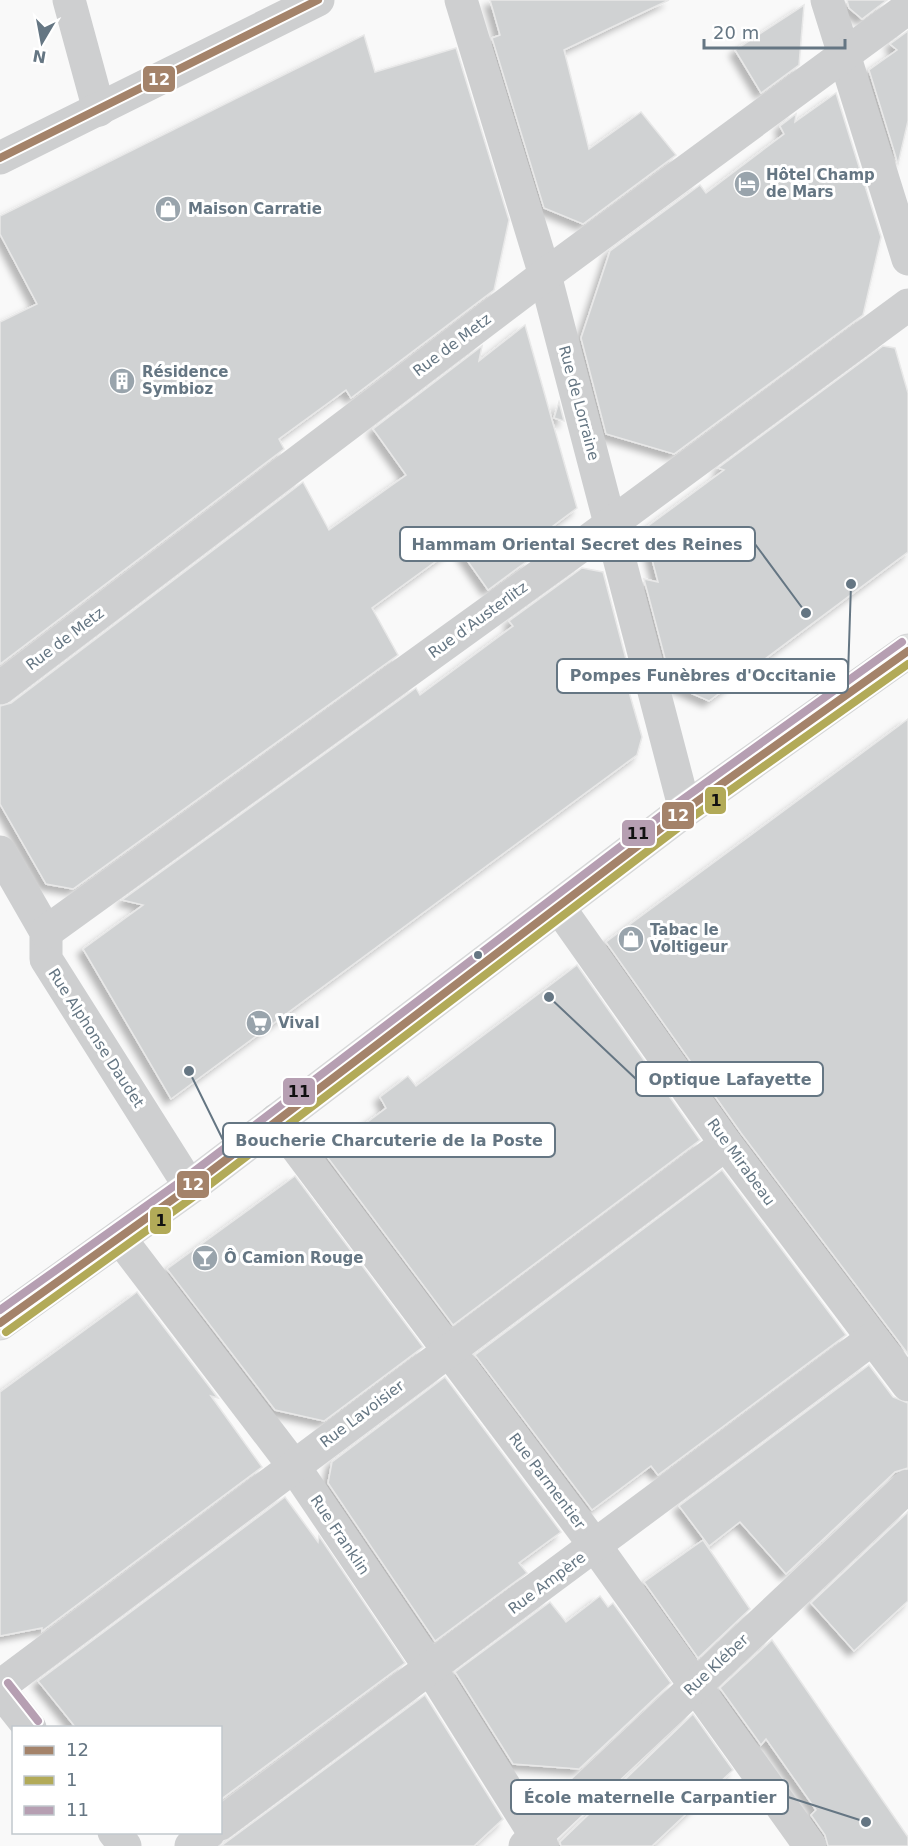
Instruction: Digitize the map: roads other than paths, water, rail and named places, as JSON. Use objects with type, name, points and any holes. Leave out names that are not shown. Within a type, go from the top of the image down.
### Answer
[{"type":"main road","points":[[0,1323],[190,1187],[685,810],[908,651]]},
{"type":"street","points":[[69,0],[99,110]]},
{"type":"street","points":[[0,158],[318,0]]},
{"type":"street","name":"Rue de Lorraine","points":[[462,0],[544,275],[685,810]]},
{"type":"street","points":[[827,0],[908,259]]},
{"type":"street","name":"Rue de Metz","points":[[0,688],[544,275],[845,57],[908,8]]},
{"type":"street","name":"Rue d'Austerlitz","points":[[46,932],[611,524],[908,305]]},
{"type":"street","name":"Rue Alphonse Daudet","points":[[0,852],[46,932],[46,959],[190,1187]]},
{"type":"street","name":"Rue Mirabeau","points":[[558,906],[726,1144],[908,1385]]},
{"type":"street","name":"Rue Parmentier","points":[[276,1120],[596,1547],[810,1846]]},
{"type":"street","name":"Rue Lavoisier","points":[[0,1688],[293,1465],[726,1144]]},
{"type":"street","name":"Rue Franklin","points":[[119,1237],[293,1465],[431,1669],[534,1843]]},
{"type":"street","name":"Rue Ampère","points":[[222,1823],[872,1340]]},
{"type":"street","name":"Rue Kléber","points":[[534,1843],[694,1685],[908,1486]]},
{"type":"street","points":[[0,1688],[28,1726]]},
{"type":"street","points":[[115,1834],[125,1846]]},
{"type":"street","points":[[191,1846],[208,1834]]},
{"type":"place","name":"Hôtel Champ de Mars","points":[[747,184]]},
{"type":"place","name":"Maison Carratie","points":[[168,209]]},
{"type":"place","name":"Résidence Symbioz","points":[[122,381]]},
{"type":"place","name":"Pompes Funèbres d'Occitanie","points":[[851,584]]},
{"type":"place","name":"Hammam Oriental Secret des Reines","points":[[806,613]]},
{"type":"place","name":"Tabac le Voltigeur","points":[[631,939]]},
{"type":"place","name":"Optique Lafayette","points":[[549,997]]},
{"type":"place","name":"Vival","points":[[259,1023]]},
{"type":"place","name":"Boucherie Charcuterie de la Poste","points":[[189,1071]]},
{"type":"place","name":"Ô Camion Rouge","points":[[205,1258]]},
{"type":"place","name":"École maternelle Carpantier","points":[[866,1822]]}]
